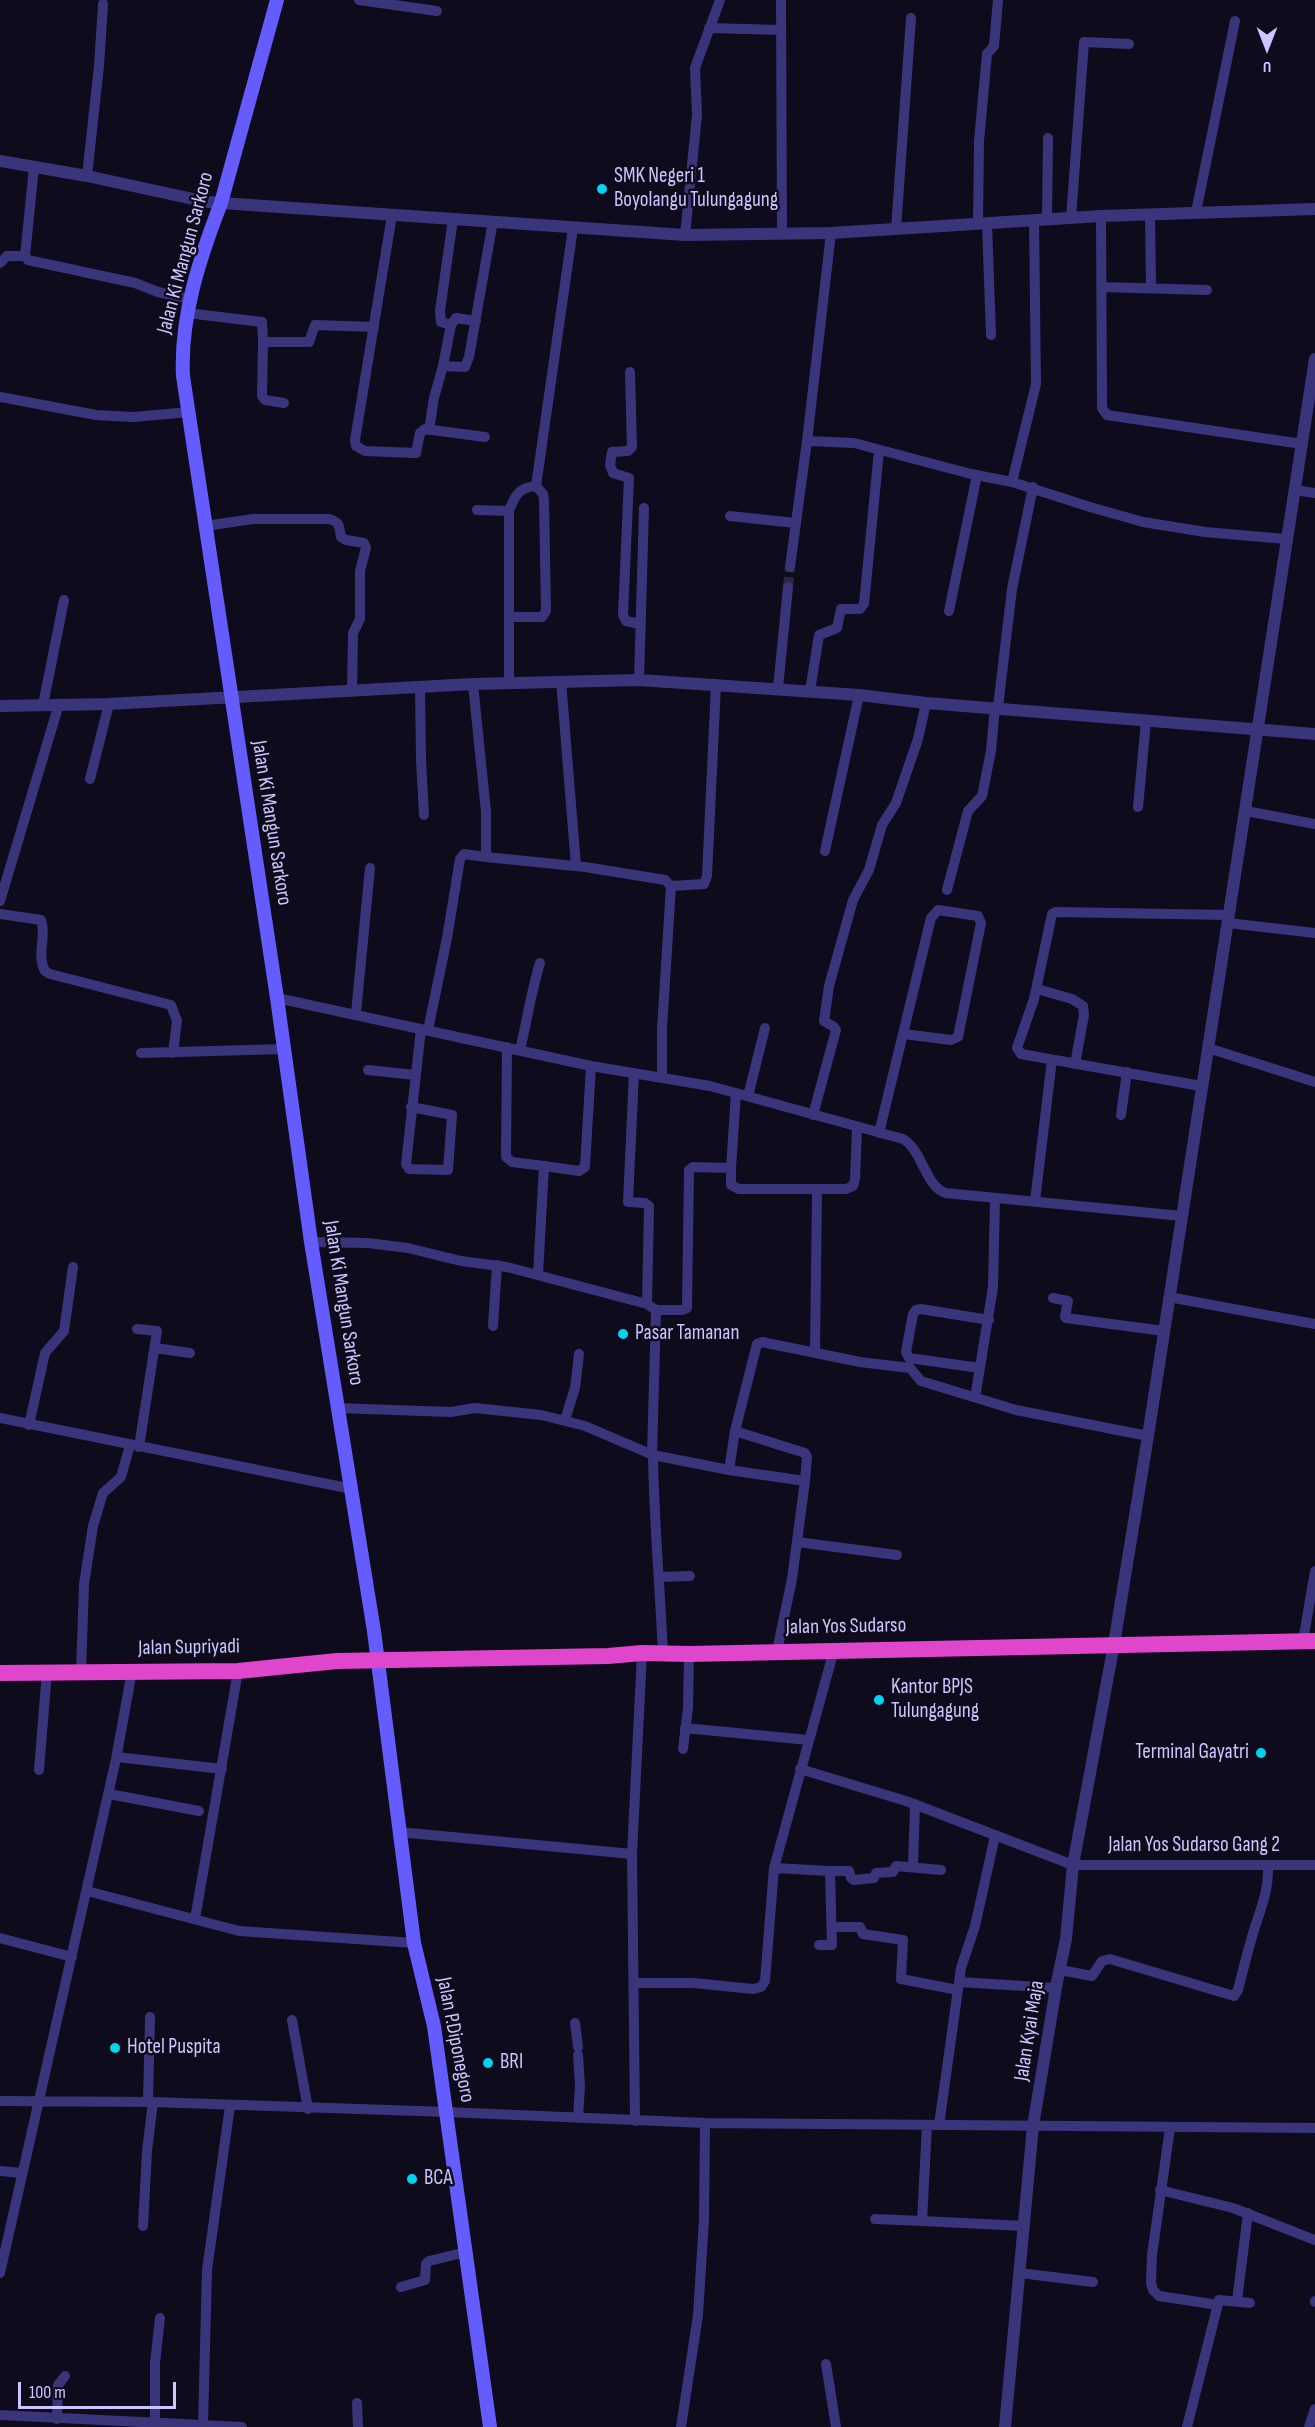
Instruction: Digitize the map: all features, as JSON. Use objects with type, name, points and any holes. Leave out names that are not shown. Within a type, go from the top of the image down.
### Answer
[{"type":"highway","name":"Jalan Yos Sudarso","points":[[377,1660],[1309,1641]]},
{"type":"highway","name":"Jalan Supriyadi","points":[[0,1673],[238,1671],[337,1661],[377,1660]]},
{"type":"main road","name":"Jalan Ki Mangun Sarkoro","points":[[277,0],[221,203],[187,313],[182,357],[205,526],[285,1049],[311,1242],[352,1490],[377,1660]]},
{"type":"main road","name":"Jalan P.Diponegoro","points":[[377,1660],[414,1943],[434,2026],[490,2427]]},
{"type":"street","points":[[359,0],[437,11]]},
{"type":"street","points":[[686,235],[697,114],[695,68],[720,0]]},
{"type":"street","points":[[781,0],[782,234]]},
{"type":"street","points":[[992,335],[983,224],[980,141],[987,54],[994,46],[998,0]]},
{"type":"street","points":[[87,176],[103,4]]},
{"type":"street","points":[[896,229],[911,18]]},
{"type":"street","points":[[1196,212],[1235,21]]},
{"type":"street","points":[[709,28],[781,30]]},
{"type":"street","points":[[1071,218],[1084,42],[1129,44]]},
{"type":"street","points":[[1047,220],[1048,138]]},
{"type":"street","points":[[0,161],[221,203],[686,235],[831,233],[1101,216],[1315,209]]},
{"type":"street","points":[[25,256],[34,167]]},
{"type":"street","points":[[1150,214],[1151,287]]},
{"type":"street","points":[[392,215],[362,395],[356,446],[365,452],[416,453],[420,431],[429,430],[485,437]]},
{"type":"street","points":[[1101,216],[1102,408],[1107,415],[1302,444]]},
{"type":"street","points":[[451,325],[441,322],[439,318],[453,219]]},
{"type":"street","points":[[443,366],[465,367],[470,357],[493,221]]},
{"type":"street","points":[[1012,482],[1036,384],[1034,221]]},
{"type":"street","points":[[509,617],[542,617],[546,614],[544,501],[543,494],[536,486],[573,228]]},
{"type":"street","points":[[790,567],[831,233]]},
{"type":"street","points":[[0,263],[7,256],[25,256],[28,260],[135,283],[158,292],[191,299]]},
{"type":"street","points":[[1102,287],[1207,290]]},
{"type":"street","points":[[187,313],[261,322],[263,326],[261,396],[265,400],[284,403]]},
{"type":"street","points":[[429,430],[451,325],[456,318],[476,321]]},
{"type":"street","points":[[263,342],[309,342],[315,325],[374,327]]},
{"type":"street","name":"Jalan Kyai Maja","points":[[1005,2427],[1034,2127],[1066,1939],[1073,1865],[1114,1644],[1148,1437],[1315,359]]},
{"type":"street","points":[[630,372],[632,447],[628,451],[612,452],[610,465],[613,473],[629,478],[623,615],[626,621],[640,624]]},
{"type":"street","points":[[0,397],[96,415],[134,417],[189,412]]},
{"type":"street","points":[[807,441],[854,444],[1033,487],[1143,522],[1205,532],[1286,539]]},
{"type":"street","points":[[810,691],[819,635],[837,628],[841,609],[860,609],[864,604],[879,451]]},
{"type":"street","points":[[949,611],[977,475]]},
{"type":"street","points":[[509,683],[509,511],[514,496],[522,489],[536,486]]},
{"type":"street","points":[[947,890],[969,811],[981,796],[991,751],[1012,589],[1033,487]]},
{"type":"street","points":[[1294,490],[1315,493]]},
{"type":"street","points":[[639,680],[644,508]]},
{"type":"street","points":[[477,510],[509,511]]},
{"type":"street","points":[[730,516],[795,523]]},
{"type":"street","points":[[205,526],[253,519],[329,519],[337,521],[340,525],[341,537],[364,543],[366,548],[360,571],[360,619],[353,633],[352,690]]},
{"type":"street","points":[[778,688],[788,587]]},
{"type":"street","points":[[43,705],[64,600]]},
{"type":"street","points":[[0,706],[110,704],[420,686],[639,680],[859,694],[926,703],[1315,734]]},
{"type":"street","points":[[561,681],[576,866]]},
{"type":"street","points":[[473,684],[486,812],[486,857]]},
{"type":"street","points":[[411,1107],[439,1111],[454,1117],[448,1170],[407,1168],[406,1164],[411,1107],[415,1075],[447,938],[460,859],[464,854],[576,866],[665,880],[671,886],[704,884],[707,876],[716,684]]},
{"type":"street","points":[[420,686],[424,815]]},
{"type":"street","points":[[825,851],[859,694]]},
{"type":"street","points":[[813,1115],[836,1030],[824,1020],[831,979],[853,900],[869,870],[882,825],[896,803],[918,739],[926,703]]},
{"type":"street","points":[[0,901],[59,704]]},
{"type":"street","points":[[90,779],[110,704]]},
{"type":"street","points":[[1138,807],[1146,721]]},
{"type":"street","points":[[1246,811],[1315,824]]},
{"type":"street","points":[[356,1013],[370,868]]},
{"type":"street","points":[[662,1077],[662,1029],[671,886]]},
{"type":"street","points":[[879,1134],[934,913],[946,910],[978,916],[981,923],[958,1037],[951,1040],[904,1034]]},
{"type":"street","points":[[1202,1086],[1021,1054],[1017,1050],[1037,989],[1050,918],[1056,912],[1229,919],[1315,933]]},
{"type":"street","points":[[0,914],[41,920],[44,928],[42,966],[50,974],[171,1005],[177,1020],[173,1053]]},
{"type":"street","points":[[520,1050],[529,1016],[529,1000],[540,963]]},
{"type":"street","points":[[1037,989],[1072,999],[1083,1006],[1084,1015],[1075,1064]]},
{"type":"street","points":[[277,998],[356,1013],[591,1066],[662,1077],[736,1093],[907,1142],[941,1192],[1182,1216]]},
{"type":"street","points":[[748,1096],[765,1028]]},
{"type":"street","points":[[507,1047],[506,1157],[512,1162],[579,1171],[585,1167],[591,1066]]},
{"type":"street","points":[[1208,1048],[1315,1082]]},
{"type":"street","points":[[141,1053],[285,1049]]},
{"type":"street","points":[[1035,1201],[1052,1060]]},
{"type":"street","points":[[368,1070],[415,1075]]},
{"type":"street","points":[[1121,1115],[1127,1072]]},
{"type":"street","points":[[634,1073],[628,1202],[645,1203],[649,1206],[652,1455],[663,1654]]},
{"type":"street","points":[[736,1093],[731,1185],[739,1190],[817,1191],[846,1189],[853,1186],[857,1128]]},
{"type":"street","points":[[538,1275],[544,1166]]},
{"type":"street","points":[[311,1242],[387,1244],[461,1261],[497,1265],[652,1307],[682,1310],[687,1308],[689,1170],[693,1167],[731,1168]]},
{"type":"street","points":[[815,1353],[817,1191]]},
{"type":"street","points":[[976,1392],[993,1287],[994,1198]]},
{"type":"street","points":[[493,1326],[497,1265]]},
{"type":"street","points":[[29,1425],[45,1353],[64,1331],[73,1267]]},
{"type":"street","points":[[1169,1297],[1315,1324]]},
{"type":"street","points":[[1053,1298],[1068,1301],[1066,1318],[1164,1331]]},
{"type":"street","points":[[980,1368],[909,1358],[906,1352],[913,1314],[916,1310],[921,1309],[989,1320]]},
{"type":"street","points":[[81,1672],[83,1595],[93,1526],[103,1493],[122,1473],[134,1446],[158,1331],[137,1329]]},
{"type":"street","points":[[729,1470],[735,1431],[758,1343],[887,1367],[910,1368],[921,1381],[1016,1410],[1148,1437]]},
{"type":"street","points":[[155,1348],[190,1353]]},
{"type":"street","points":[[565,1420],[576,1388],[579,1354]]},
{"type":"street","points":[[338,1408],[451,1412],[475,1408],[565,1420],[652,1455],[729,1470],[805,1481]]},
{"type":"street","points":[[0,1418],[352,1490]]},
{"type":"street","points":[[735,1431],[805,1453],[807,1457],[792,1579],[777,1652]]},
{"type":"street","points":[[797,1542],[897,1555]]},
{"type":"street","points":[[1309,1641],[1315,1571]]},
{"type":"street","points":[[660,1577],[690,1576]]},
{"type":"street","points":[[633,1983],[694,1983],[753,1989],[761,1987],[765,1981],[774,1868],[834,1650]]},
{"type":"street","points":[[635,2121],[632,1854],[642,1653]]},
{"type":"street","points":[[682,1749],[688,1708],[689,1654]]},
{"type":"street","points":[[0,2273],[109,1794],[132,1671]]},
{"type":"street","points":[[195,1918],[208,1812],[222,1769],[238,1671]]},
{"type":"street","points":[[39,1770],[47,1672]]},
{"type":"street","points":[[685,1728],[808,1740]]},
{"type":"street","points":[[117,1756],[222,1769]]},
{"type":"street","points":[[800,1769],[915,1804],[1073,1865]]},
{"type":"street","points":[[109,1794],[208,1812]]},
{"type":"street","points":[[913,1867],[915,1804]]},
{"type":"street","points":[[399,1832],[632,1854]]},
{"type":"street","points":[[939,2125],[961,1968],[975,1926],[995,1836]]},
{"type":"street","name":"Jalan Yos Sudarso Gang 2","points":[[1073,1865],[1315,1865]]},
{"type":"street","points":[[774,1868],[849,1870],[854,1880],[874,1878],[876,1873],[893,1872],[896,1866],[941,1870]]},
{"type":"street","points":[[1060,1970],[1092,1976],[1102,1960],[1110,1959],[1234,1996],[1239,1990],[1250,1944],[1268,1888],[1268,1866]]},
{"type":"street","points":[[819,1945],[832,1945],[830,1871]]},
{"type":"street","points":[[87,1891],[239,1930],[414,1943]]},
{"type":"street","points":[[832,1927],[860,1927],[863,1934],[903,1940],[901,1979],[958,1986],[1056,1988]]},
{"type":"street","points":[[0,1938],[72,1957]]},
{"type":"street","points":[[143,2226],[150,2102],[150,2017]]},
{"type":"street","points":[[292,2020],[308,2109]]},
{"type":"street","points":[[575,2023],[580,2086],[578,2118]]},
{"type":"street","points":[[0,2101],[150,2102],[705,2123],[1315,2128]]},
{"type":"street","points":[[204,2426],[207,2263],[230,2106]]},
{"type":"street","points":[[681,2427],[698,2315],[704,2219],[705,2123]]},
{"type":"street","points":[[922,2221],[927,2125]]},
{"type":"street","points":[[1170,2128],[1152,2255],[1151,2283],[1153,2290],[1159,2296],[1218,2305]]},
{"type":"street","points":[[0,2171],[22,2172]]},
{"type":"street","points":[[1160,2190],[1233,2208],[1315,2240]]},
{"type":"street","points":[[1237,2301],[1248,2214]]},
{"type":"street","points":[[875,2219],[1024,2226]]},
{"type":"street","points":[[401,2287],[425,2280],[426,2264],[429,2260],[466,2252]]},
{"type":"street","points":[[1020,2273],[1093,2282]]},
{"type":"street","points":[[1187,2427],[1220,2299],[1250,2303]]},
{"type":"street","points":[[155,2424],[155,2362],[160,2318]]},
{"type":"street","points":[[826,2364],[836,2427]]},
{"type":"street","points":[[57,2419],[58,2385],[65,2376]]},
{"type":"street","points":[[357,2403],[358,2427]]},
{"type":"street","points":[[1309,2427],[1315,2409]]},
{"type":"street","points":[[0,2415],[57,2419],[83,2424],[242,2427]]},
{"type":"tunnel","points":[[788,587],[790,567]]},
{"type":"place","name":"SMK Negeri 1 Boyolangu Tulungagung","points":[[602,189]]},
{"type":"place","name":"Pasar Tamanan","points":[[623,1334]]},
{"type":"place","name":"Kantor BPJS Tulungagung","points":[[879,1700]]},
{"type":"place","name":"Terminal Gayatri","points":[[1261,1753]]},
{"type":"place","name":"Hotel Puspita","points":[[115,2048]]},
{"type":"place","name":"BRI","points":[[488,2063]]},
{"type":"place","name":"BCA","points":[[412,2179]]}]
